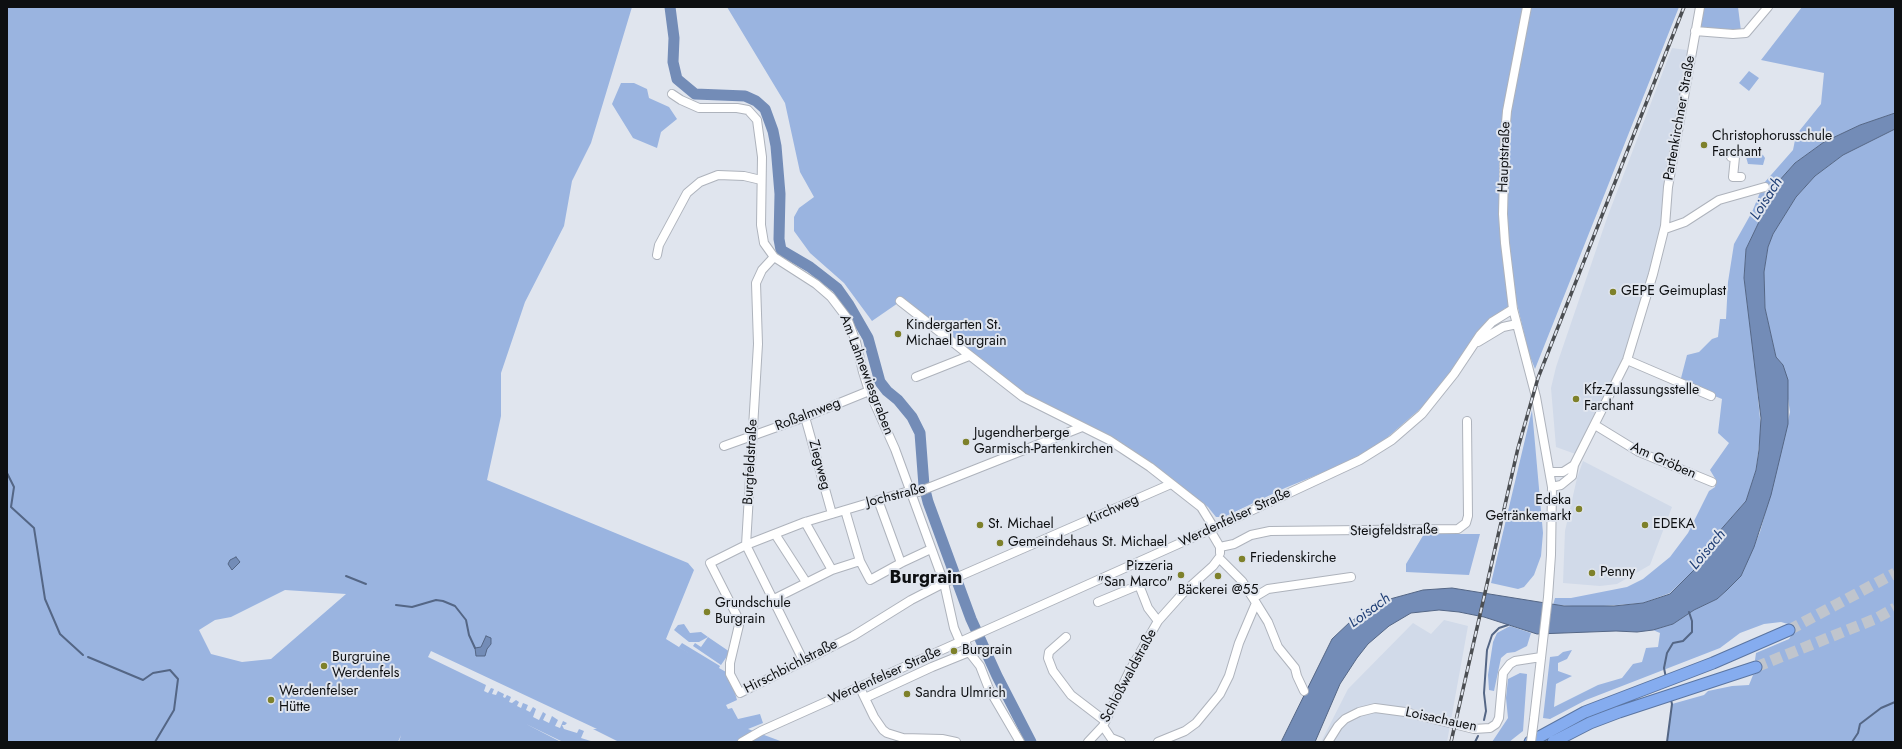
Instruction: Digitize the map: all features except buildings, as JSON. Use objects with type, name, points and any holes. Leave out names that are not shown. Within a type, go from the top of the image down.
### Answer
[{"type":"highway","points":[[1531,742],[1586,712],[1713,663],[1789,630]]},
{"type":"highway","points":[[1553,742],[1590,723],[1654,699],[1756,667]]},
{"type":"street","name":"Hauptstraße","points":[[1527,7],[1510,91],[1505,135],[1503,198],[1505,243],[1513,309],[1536,397],[1552,487],[1551,555],[1548,597],[1531,742]]},
{"type":"street","name":"Partenkirchner Straße","points":[[1552,487],[1561,485],[1572,476],[1574,465],[1627,360],[1665,229],[1668,187],[1700,7]]},
{"type":"street","points":[[1695,31],[1733,34],[1746,33],[1757,22],[1768,7]]},
{"type":"street","name":"Am Lahnewiesgraben","points":[[672,94],[699,108],[737,108],[748,110],[757,120],[762,163],[762,234],[764,243],[774,257],[816,284],[830,297],[847,318],[856,342],[869,391],[895,449],[909,491],[944,583],[954,628],[980,666],[989,689],[1020,742]]},
{"type":"street","points":[[1731,157],[1735,157],[1733,177],[1741,177]]},
{"type":"street","points":[[657,255],[659,245],[687,193],[700,182],[718,175],[744,176],[761,180]]},
{"type":"street","points":[[1665,229],[1685,222],[1719,200],[1765,187]]},
{"type":"street","name":"Burgfeldstraße","points":[[746,545],[758,344],[756,283],[762,270],[774,257]]},
{"type":"street","points":[[900,301],[1023,397],[1109,440],[1129,452],[1201,507],[1220,547],[1219,558],[1242,581],[1268,622],[1278,647],[1295,668],[1304,691]]},
{"type":"street","name":"Werdenfelser Straße","points":[[742,742],[762,731],[1212,529],[1360,460],[1392,440],[1422,414],[1454,374],[1474,344],[1490,324],[1513,309]]},
{"type":"street","name":"Werdenfelser Straße","points":[[1474,344],[1504,327],[1517,324]]},
{"type":"street","points":[[916,377],[969,356]]},
{"type":"street","points":[[1627,360],[1711,396]]},
{"type":"street","name":"Roßalmweg","points":[[724,446],[805,417],[869,391]]},
{"type":"street","name":"Ziegweg","points":[[805,417],[832,514]]},
{"type":"street","name":"Steigfeldstraße","points":[[1220,547],[1234,544],[1251,535],[1270,531],[1458,529],[1466,523],[1468,516],[1467,421]]},
{"type":"street","name":"Am Gröben","points":[[1595,425],[1639,452],[1712,482]]},
{"type":"street","name":"Jochstraße","points":[[710,563],[746,545],[805,522],[909,491],[918,492],[1082,427]]},
{"type":"street","points":[[1550,472],[1563,472],[1574,465]]},
{"type":"street","name":"Kirchweg","points":[[944,583],[961,577],[1171,484]]},
{"type":"street","points":[[878,500],[901,563]]},
{"type":"street","points":[[845,510],[860,561],[870,580],[931,549]]},
{"type":"street","points":[[805,522],[832,570]]},
{"type":"street","points":[[776,534],[806,582]]},
{"type":"street","points":[[746,545],[803,660]]},
{"type":"street","name":"Schloßwaldstraße","points":[[1088,742],[1104,723],[1143,645],[1158,621],[1183,593],[1213,566],[1219,558]]},
{"type":"street","points":[[774,599],[832,570],[860,561]]},
{"type":"street","name":"Hirschbichlstraße","points":[[710,563],[738,618],[730,674],[740,693],[853,636],[911,600],[944,583]]},
{"type":"street","points":[[1158,742],[1185,731],[1196,723],[1220,694],[1227,680],[1254,601],[1268,589],[1351,577]]},
{"type":"street","points":[[1098,602],[1139,585],[1148,608],[1158,621]]},
{"type":"street","points":[[1066,637],[1049,652],[1048,658],[1053,671],[1071,695],[1104,723],[1111,738],[1121,742]]},
{"type":"street","points":[[865,698],[932,667],[969,652]]},
{"type":"street","name":"Loisachauen","points":[[1328,742],[1345,718],[1358,712],[1374,708],[1405,712],[1474,729],[1490,728],[1496,724],[1499,718],[1501,710],[1502,679],[1506,669],[1515,661],[1541,657]]},
{"type":"street","points":[[860,688],[874,717],[883,730],[893,736],[942,738],[956,742]]},
{"type":"shaded area","points":[[7,7],[632,7],[591,143],[572,181],[564,226],[525,302],[501,373],[501,416],[487,480],[688,563],[694,570],[666,639],[695,657],[679,647],[682,643],[720,666],[719,668],[726,672],[732,683],[737,700],[726,705],[728,709],[732,708],[738,719],[760,714],[763,723],[748,729],[783,742],[619,742],[593,729],[597,729],[431,651],[428,657],[486,685],[484,691],[488,693],[491,688],[494,689],[492,694],[496,695],[498,691],[504,694],[503,697],[505,698],[507,695],[511,697],[509,702],[512,703],[516,700],[519,702],[517,706],[521,708],[523,703],[528,705],[526,710],[530,712],[533,707],[536,709],[533,717],[539,720],[543,712],[546,714],[543,720],[549,723],[552,716],[558,720],[555,726],[560,728],[563,721],[567,723],[562,725],[564,729],[577,733],[579,729],[584,731],[581,738],[594,742],[563,742],[526,724],[561,742],[399,742],[401,735],[398,742],[7,742]],"holes":[[[285,590],[346,594],[271,659],[242,662],[211,654],[199,630],[215,620],[231,617]]]},
{"type":"shaded area","points":[[727,7],[1679,7],[1535,369],[1529,354],[1517,304],[1504,309],[1476,334],[1450,373],[1427,403],[1381,443],[1356,459],[1285,488],[1224,517],[1216,517],[1208,507],[1168,476],[1025,394],[901,301],[872,321],[844,283],[810,253],[794,231],[794,217],[799,208],[814,197],[800,172],[785,103]]},
{"type":"shaded area","points":[[1702,7],[1738,7],[1741,31],[1699,30]]},
{"type":"shaded area","points":[[1802,7],[1895,7],[1895,113],[1860,125],[1824,142],[1795,163],[1778,182],[1746,249],[1744,278],[1761,429],[1756,470],[1746,501],[1717,534],[1708,552],[1695,569],[1670,593],[1643,603],[1591,607],[1553,605],[1555,598],[1571,598],[1627,587],[1643,579],[1670,557],[1688,533],[1709,491],[1715,487],[1716,480],[1710,470],[1729,443],[1718,433],[1722,399],[1680,382],[1687,355],[1699,352],[1712,339],[1718,337],[1720,319],[1726,319],[1728,282],[1734,244],[1752,212],[1764,183],[1793,150],[1796,135],[1821,104],[1824,73],[1761,60]]},
{"type":"shaded area","points":[[1672,48],[1694,51],[1669,187],[1638,331],[1581,456],[1556,447],[1551,388],[1556,367],[1607,218]]},
{"type":"shaded area","points":[[1749,71],[1759,78],[1749,91],[1739,83]]},
{"type":"shaded area","points":[[621,83],[634,83],[647,89],[649,98],[669,107],[677,119],[661,132],[657,148],[633,138],[612,104]]},
{"type":"shaded area","points":[[1895,129],[1895,742],[1667,742],[1672,704],[1704,695],[1708,691],[1732,686],[1749,685],[1753,675],[1761,671],[1755,660],[1756,653],[1789,639],[1794,631],[1788,624],[1781,622],[1764,624],[1740,633],[1720,648],[1586,700],[1550,719],[1543,718],[1550,657],[1558,656],[1563,652],[1572,650],[1567,659],[1558,663],[1558,671],[1572,676],[1556,684],[1554,707],[1598,685],[1622,678],[1633,664],[1642,662],[1646,648],[1658,647],[1660,633],[1653,630],[1673,624],[1694,610],[1717,599],[1741,576],[1760,532],[1774,481],[1790,412],[1783,365],[1776,357],[1765,308],[1764,272],[1768,247],[1773,234],[1796,197],[1815,176],[1843,155]]},
{"type":"shaded area","points":[[1750,148],[1763,155],[1765,158],[1763,165],[1748,164],[1745,153]]},
{"type":"shaded area","points":[[1532,410],[1543,533],[1541,556],[1534,575],[1524,587],[1518,589],[1491,583]]},
{"type":"shaded area","points":[[1583,461],[1672,507],[1650,565],[1617,584],[1600,586],[1563,583],[1565,531],[1577,478]]},
{"type":"shaded area","points":[[1424,534],[1480,534],[1469,575],[1406,572],[1406,564]]},
{"type":"shaded area","points":[[1444,620],[1468,626],[1447,742],[1321,742],[1348,689],[1413,623],[1431,634]]},
{"type":"shaded area","points":[[684,624],[690,633],[701,632],[708,637],[699,642],[689,642],[674,630],[678,625]]},
{"type":"shaded area","points":[[1510,626],[1531,633],[1527,646],[1515,652],[1507,653],[1501,658],[1494,691],[1489,690],[1488,675],[1493,642],[1497,633]]},
{"type":"shaded area","points":[[708,637],[730,652],[721,665],[693,646],[695,643],[701,647]]},
{"type":"shaded area","points":[[1520,673],[1527,674],[1523,731],[1509,742],[1492,742],[1508,718],[1506,698],[1508,679]]},
{"type":"water","name":"Loisach","points":[[1895,113],[1895,129],[1843,155],[1815,176],[1796,197],[1773,234],[1768,247],[1764,272],[1765,308],[1776,357],[1783,365],[1788,380],[1788,424],[1771,495],[1754,547],[1741,576],[1717,599],[1694,610],[1673,624],[1653,630],[1637,632],[1616,631],[1537,634],[1484,617],[1459,612],[1439,610],[1411,613],[1389,626],[1368,644],[1357,658],[1340,684],[1315,742],[1281,742],[1332,639],[1351,621],[1390,599],[1423,590],[1452,588],[1564,606],[1614,606],[1643,603],[1670,594],[1695,569],[1708,552],[1717,534],[1746,501],[1756,470],[1761,418],[1744,278],[1746,249],[1778,182],[1795,163],[1824,142],[1860,125]]},
{"type":"water","points":[[236,557],[240,562],[232,570],[228,564],[230,560]]},
{"type":"water","points":[[486,636],[491,638],[491,644],[487,649],[485,656],[476,656],[475,648],[481,647]]},
{"type":"waterway","points":[[670,7],[674,38],[673,62],[677,79],[695,94],[745,96],[756,101],[765,109],[773,131],[776,146],[780,194],[779,239],[781,250],[810,267],[837,288],[849,305],[868,338],[880,382],[912,417],[920,433],[924,486],[928,502],[971,619],[997,676],[1031,742]]},
{"type":"waterway","points":[[7,473],[14,487],[11,507],[34,528],[45,599],[60,634],[83,655]]},
{"type":"waterway","points":[[346,576],[366,584]]},
{"type":"waterway","points":[[396,605],[412,607],[436,600],[455,606],[466,620],[469,635],[475,648]]},
{"type":"waterway","points":[[1666,678],[1664,668],[1667,653],[1673,643],[1683,641],[1692,632],[1692,621],[1689,612]]},
{"type":"waterway","points":[[1484,720],[1486,711],[1484,693],[1487,650],[1492,635],[1499,628],[1508,625]]},
{"type":"waterway","points":[[88,657],[143,680],[153,673],[170,670],[178,679],[174,710],[155,742]]},
{"type":"waterway","points":[[1667,742],[1672,704],[1671,700]]},
{"type":"waterway","points":[[1852,742],[1858,733],[1860,724],[1881,708],[1895,702]]},
{"type":"waterway","points":[[1475,742],[1478,736]]},
{"type":"tunnel","points":[[1789,630],[1895,573]]},
{"type":"tunnel","points":[[1756,667],[1875,619],[1895,608]]},
{"type":"railway","points":[[1451,742],[1518,448],[1538,378],[1684,7]]},
{"type":"place","name":"Christophorusschule Farchant","points":[[1704,145]]},
{"type":"place","name":"GEPE Geimuplast","points":[[1613,292]]},
{"type":"place","name":"Kindergarten St. Michael Burgrain","points":[[898,334]]},
{"type":"place","name":"Kfz-Zulassungsstelle Farchant","points":[[1576,399]]},
{"type":"place","name":"Jugendherberge Garmisch-Partenkirchen","points":[[966,442]]},
{"type":"place","name":"Edeka Getränkemarkt","points":[[1579,509]]},
{"type":"place","name":"St. Michael","points":[[980,525]]},
{"type":"place","name":"EDEKA","points":[[1645,525]]},
{"type":"place","name":"Gemeindehaus St. Michael","points":[[1000,543]]},
{"type":"place","name":"Friedenskirche","points":[[1242,559]]},
{"type":"place","name":"Penny","points":[[1592,573]]},
{"type":"place","name":"Pizzeria \"San Marco\"","points":[[1181,575]]},
{"type":"place","name":"Bäckerei @55","points":[[1218,576]]},
{"type":"place","name":"Grundschule Burgrain","points":[[707,612]]},
{"type":"place","name":"Burgrain","points":[[954,651]]},
{"type":"place","name":"Burgruine Werdenfels","points":[[324,666]]},
{"type":"place","name":"Sandra Ulmrich","points":[[907,694]]},
{"type":"place","name":"Werdenfelser Hütte","points":[[271,700]]},
{"type":"district","name":"Burgrain","points":[[926,579]]}]
